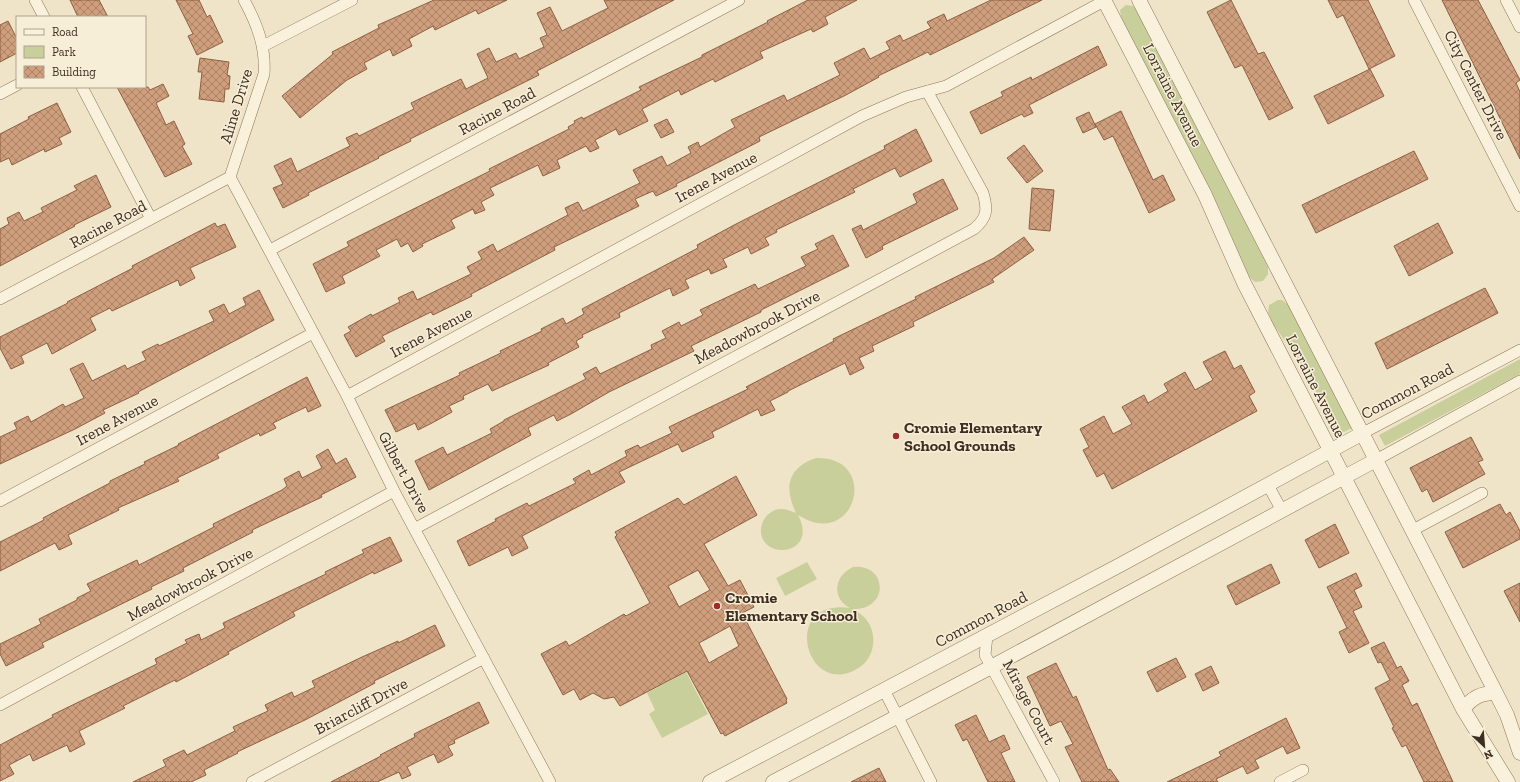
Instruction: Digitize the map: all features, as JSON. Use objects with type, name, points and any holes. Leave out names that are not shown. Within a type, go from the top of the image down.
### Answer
[{"type":"street","points":[[35,0],[43,16]]},
{"type":"street","name":"Aline Drive","points":[[230,177],[264,74],[265,62],[263,46],[252,14],[244,0]]},
{"type":"street","points":[[263,46],[352,0]]},
{"type":"street","name":"Racine Road","points":[[270,250],[739,0]]},
{"type":"street","name":"Lorraine Avenue","points":[[1105,0],[1205,195],[1244,283],[1463,709],[1508,782]]},
{"type":"street","name":"Irene Avenue","points":[[347,396],[862,116],[906,97],[946,86],[1105,0]]},
{"type":"street","name":"Lorraine Avenue","points":[[1139,0],[1496,693],[1507,715],[1520,753]]},
{"type":"street","name":"City Center Drive","points":[[1414,0],[1520,206]]},
{"type":"street","points":[[1506,0],[1520,27]]},
{"type":"street","points":[[0,94],[16,86]]},
{"type":"street","points":[[83,88],[151,219]]},
{"type":"street","name":"Meadowbrook Drive","points":[[416,528],[967,232],[982,222],[987,215],[987,204],[983,193],[928,91]]},
{"type":"street","name":"Racine Road","points":[[0,299],[230,177]]},
{"type":"street","name":"Gilbert Drive","points":[[230,177],[347,396],[394,491],[416,528],[550,782]]},
{"type":"street","name":"Irene Avenue","points":[[0,501],[313,333]]},
{"type":"street","name":"Common Road","points":[[710,782],[987,636],[1268,485],[1330,450],[1520,350]]},
{"type":"street","points":[[773,782],[992,666],[1281,509],[1376,460],[1520,381]]},
{"type":"street","points":[[1268,485],[1281,509]]},
{"type":"street","name":"Meadowbrook Drive","points":[[0,704],[394,491]]},
{"type":"street","points":[[1413,530],[1482,493]]},
{"type":"street","name":"Mirage Court","points":[[987,636],[985,655],[1054,782]]},
{"type":"street","name":"Briarcliff Drive","points":[[252,782],[484,658]]},
{"type":"street","points":[[884,690],[931,782]]},
{"type":"street","points":[[1463,709],[1480,694],[1496,693]]},
{"type":"street","points":[[1280,782],[1303,770]]},
{"type":"green space","points":[[1126,5],[1133,6],[1136,9],[1268,266],[1268,274],[1263,281],[1255,282],[1249,277],[1220,210],[1121,17],[1120,10]]},
{"type":"green space","points":[[1278,300],[1282,300],[1290,306],[1352,428],[1338,435],[1307,374],[1274,325],[1268,313],[1269,305]]},
{"type":"green space","points":[[1520,359],[1520,374],[1385,446],[1379,435]]},
{"type":"green space","points":[[816,458],[836,461],[849,471],[854,485],[853,500],[846,513],[834,521],[818,523],[798,515],[803,529],[801,539],[795,546],[787,550],[777,550],[769,546],[763,539],[761,528],[764,519],[768,514],[780,509],[796,513],[790,495],[789,487],[791,480],[799,467]]},
{"type":"green space","points":[[807,562],[817,579],[785,596],[776,578]]},
{"type":"green space","points":[[853,567],[864,568],[873,572],[878,579],[880,586],[878,595],[874,602],[866,607],[854,609],[864,617],[872,629],[872,650],[869,657],[860,667],[841,674],[826,672],[815,662],[808,647],[808,632],[814,618],[828,609],[850,608],[840,599],[837,587],[842,576]]},
{"type":"green space","points":[[686,672],[708,714],[662,738],[649,714],[655,710],[647,693]]},
{"type":"building","points":[[70,0],[99,0],[107,16],[78,16]]},
{"type":"building","points":[[176,0],[199,0],[207,17],[210,15],[223,42],[197,55],[188,36],[193,34]]},
{"type":"building","points":[[434,0],[507,0],[478,14],[476,10],[435,30],[433,26],[409,39],[412,46],[393,56],[390,49],[364,63],[367,69],[347,80],[300,118],[282,96],[333,54],[332,52],[379,28],[378,25]]},
{"type":"building","points":[[604,0],[674,0],[537,71],[539,75],[410,139],[411,141],[308,193],[309,195],[283,208],[273,188],[283,184],[274,166],[291,158],[297,172],[350,146],[346,138],[357,133],[359,136],[414,109],[411,103],[461,79],[466,89],[488,78],[477,54],[489,48],[496,62],[516,53],[519,59],[544,47],[540,38],[547,35],[537,13],[550,7],[562,31],[608,8]]},
{"type":"building","points":[[808,0],[857,0],[825,17],[828,24],[813,32],[811,29],[760,52],[763,58],[715,82],[713,79],[681,95],[679,90],[642,109],[648,121],[619,135],[616,129],[595,140],[599,148],[590,152],[586,146],[557,160],[560,168],[543,176],[538,165],[490,188],[494,195],[481,202],[485,210],[475,214],[473,209],[451,220],[455,228],[422,244],[423,246],[413,252],[408,243],[401,247],[397,239],[376,250],[380,256],[342,276],[345,283],[326,292],[313,264],[349,246],[347,242],[490,171],[489,169],[569,129],[568,127],[575,123],[574,121],[582,117],[583,119],[641,90],[639,87],[702,57],[702,55]]},
{"type":"building","points":[[991,0],[1042,0],[930,55],[928,52],[878,76],[879,77],[844,96],[759,137],[760,141],[676,184],[677,186],[656,196],[653,191],[635,199],[639,206],[554,247],[555,250],[471,294],[472,296],[433,315],[431,312],[382,336],[385,341],[356,357],[344,335],[351,331],[348,327],[371,314],[372,316],[400,302],[398,298],[413,291],[417,300],[471,274],[467,267],[482,259],[478,252],[493,244],[497,252],[568,215],[565,208],[578,202],[583,211],[640,183],[633,170],[662,156],[667,166],[691,153],[688,147],[698,142],[700,147],[735,127],[731,120],[784,95],[787,101],[840,75],[834,63],[864,48],[870,59],[890,49],[886,42],[900,35],[903,41],[931,28],[927,22],[944,14],[947,21]]},
{"type":"building","points":[[1231,0],[1258,54],[1264,52],[1293,108],[1269,120],[1242,65],[1235,68],[1207,12]]},
{"type":"building","points":[[1328,0],[1368,0],[1395,56],[1369,69],[1343,15],[1337,18]]},
{"type":"building","points":[[1442,0],[1478,0],[1520,80],[1516,83],[1520,92],[1520,159]]},
{"type":"building","points":[[8,21],[16,37],[16,54],[0,62],[0,25]]},
{"type":"building","points":[[1098,46],[1107,65],[1029,105],[1033,113],[1024,117],[1022,114],[981,134],[970,112],[1003,96],[1001,92],[1031,77],[1032,80]]},
{"type":"building","points":[[200,58],[229,62],[227,75],[230,76],[229,89],[225,89],[224,102],[199,99],[202,72],[198,72]]},
{"type":"building","points":[[1370,69],[1384,96],[1328,124],[1314,96]]},
{"type":"building","points":[[163,84],[169,96],[156,103],[166,125],[174,121],[185,144],[182,146],[192,164],[165,177],[118,88],[148,87],[150,90]]},
{"type":"building","points":[[57,103],[71,132],[59,138],[62,144],[45,152],[44,149],[12,165],[9,158],[0,162],[0,134],[29,119],[28,117]]},
{"type":"building","points":[[1121,111],[1153,180],[1163,175],[1175,200],[1149,213],[1113,136],[1104,140],[1095,124]]},
{"type":"building","points":[[1089,112],[1096,127],[1083,133],[1076,118]]},
{"type":"building","points":[[667,119],[674,132],[661,138],[654,125]]},
{"type":"building","points":[[916,129],[932,161],[900,177],[895,168],[853,189],[855,192],[776,230],[777,232],[765,238],[769,245],[751,254],[748,247],[723,259],[727,267],[711,274],[709,269],[685,280],[689,288],[673,296],[670,288],[619,313],[620,317],[582,335],[583,337],[576,341],[579,347],[548,363],[549,365],[492,391],[488,384],[463,396],[464,399],[449,406],[452,412],[432,423],[418,430],[415,423],[396,432],[385,410],[460,375],[459,373],[501,353],[500,351],[542,331],[541,329],[563,318],[566,324],[584,314],[582,309],[698,248],[697,245],[736,224],[885,149],[884,146]]},
{"type":"building","points":[[1024,145],[1043,171],[1027,183],[1007,158]]},
{"type":"building","points":[[1414,151],[1428,179],[1316,233],[1302,205]]},
{"type":"building","points":[[96,175],[111,207],[74,225],[75,226],[0,266],[0,229],[9,224],[7,218],[19,212],[24,221],[43,212],[41,208],[77,190],[74,186]]},
{"type":"building","points":[[943,179],[958,209],[882,246],[883,249],[866,258],[852,229],[861,225],[863,230],[917,203],[913,194]]},
{"type":"building","points":[[1032,188],[1054,190],[1050,231],[1029,229]]},
{"type":"building","points":[[215,223],[217,227],[225,224],[236,247],[190,268],[195,278],[180,286],[178,280],[112,311],[110,308],[90,318],[96,330],[52,354],[47,343],[21,356],[24,363],[11,369],[0,348],[0,337],[68,303],[67,302],[133,268],[132,266]]},
{"type":"building","points":[[1438,223],[1453,253],[1409,276],[1394,246]]},
{"type":"building","points":[[833,235],[849,266],[761,310],[761,312],[691,346],[694,351],[609,392],[571,414],[557,421],[554,415],[528,428],[531,435],[429,490],[415,461],[443,447],[447,455],[492,433],[490,429],[504,420],[586,379],[583,374],[596,367],[600,374],[652,349],[651,345],[666,338],[662,331],[679,322],[681,326],[703,315],[700,310],[755,284],[758,289],[806,266],[801,257],[818,249],[815,244]]},
{"type":"building","points":[[1024,237],[1034,250],[992,279],[994,282],[913,322],[914,326],[872,346],[874,351],[859,358],[864,368],[850,375],[845,363],[770,401],[775,410],[761,416],[758,409],[712,432],[714,437],[682,452],[678,444],[619,472],[625,482],[522,536],[528,548],[512,556],[508,547],[469,566],[457,541],[496,521],[495,519],[527,503],[529,506],[576,483],[573,479],[589,470],[591,475],[627,456],[625,451],[638,445],[640,448],[672,433],[669,427],[748,389],[746,387],[834,341],[833,339],[916,299],[915,297],[994,258]]},
{"type":"building","points":[[1485,288],[1498,313],[1387,369],[1375,343]]},
{"type":"building","points":[[259,290],[274,320],[138,392],[139,393],[103,410],[105,413],[75,429],[0,464],[0,437],[17,429],[14,423],[28,416],[31,422],[63,404],[65,407],[84,398],[70,369],[83,363],[92,381],[125,365],[127,369],[146,360],[142,352],[158,344],[159,346],[214,321],[209,311],[224,304],[229,314],[246,305],[243,298]]},
{"type":"building","points":[[1225,351],[1234,369],[1241,365],[1255,392],[1249,396],[1257,411],[1112,489],[1104,473],[1097,477],[1083,450],[1089,447],[1080,429],[1104,416],[1113,434],[1132,424],[1122,407],[1144,395],[1148,403],[1168,391],[1164,384],[1185,372],[1195,390],[1213,380],[1203,362]]},
{"type":"building","points":[[307,377],[321,406],[308,412],[306,407],[273,423],[276,428],[260,436],[259,433],[217,454],[219,458],[177,478],[179,481],[118,508],[119,510],[68,535],[72,544],[59,550],[55,543],[0,571],[0,542],[44,520],[43,518],[110,483],[110,481],[145,464],[144,462]]},
{"type":"building","points":[[1471,437],[1483,460],[1478,462],[1485,474],[1433,502],[1427,489],[1422,492],[1410,468]]},
{"type":"building","points":[[328,449],[336,464],[346,458],[356,477],[321,495],[322,497],[252,530],[253,532],[183,568],[184,571],[151,587],[152,589],[42,643],[44,647],[6,666],[0,654],[0,644],[41,624],[39,619],[77,600],[77,598],[91,591],[87,584],[137,560],[139,565],[214,527],[213,524],[282,490],[287,486],[284,479],[299,471],[302,478],[322,468],[316,456]]},
{"type":"building","name":"Cromie Elementary School","points":[[736,476],[757,515],[704,544],[728,586],[740,580],[754,607],[742,613],[787,699],[787,703],[725,736],[723,733],[721,734],[687,671],[620,706],[614,697],[604,699],[593,693],[580,700],[574,689],[563,695],[541,654],[566,641],[569,646],[624,614],[626,616],[650,603],[615,537],[617,535],[615,532],[678,498],[684,505]],"holes":[[[698,570],[710,590],[679,607],[668,586]],[[730,626],[739,646],[709,663],[699,643]]]},
{"type":"building","points":[[1500,504],[1506,515],[1510,512],[1520,531],[1520,539],[1463,568],[1445,532]]},
{"type":"building","points":[[1335,524],[1349,553],[1319,568],[1305,540]]},
{"type":"building","points":[[390,537],[402,561],[374,574],[373,572],[293,612],[295,616],[228,652],[229,654],[176,682],[175,680],[123,706],[125,708],[79,731],[85,744],[70,752],[67,745],[33,761],[30,754],[9,765],[14,774],[0,781],[0,745],[53,717],[52,715],[157,664],[155,659],[187,643],[185,640],[199,634],[201,640],[225,628],[223,623],[326,574],[325,572],[364,553],[362,550]]},
{"type":"building","points":[[1271,564],[1280,583],[1236,605],[1227,586]]},
{"type":"building","points":[[1356,573],[1362,586],[1354,590],[1362,607],[1353,611],[1369,643],[1349,653],[1339,632],[1347,628],[1327,587]]},
{"type":"building","points":[[1520,583],[1520,622],[1504,591]]},
{"type":"building","points":[[435,625],[445,646],[374,681],[375,683],[305,720],[237,752],[238,753],[204,770],[206,775],[191,782],[133,782],[166,766],[163,760],[184,750],[187,755],[235,731],[233,727],[268,711],[265,705],[292,692],[294,697],[315,687],[312,681]]},
{"type":"building","points":[[1384,642],[1397,668],[1401,666],[1409,681],[1402,685],[1412,706],[1417,703],[1453,782],[1424,782],[1406,745],[1402,747],[1392,728],[1394,727],[1375,688],[1390,680],[1381,662],[1378,663],[1371,648]]},
{"type":"building","points":[[1176,658],[1186,677],[1157,692],[1147,672]]},
{"type":"building","points":[[1056,663],[1073,698],[1076,696],[1108,770],[1110,769],[1119,782],[1082,782],[1065,747],[1073,744],[1061,721],[1050,726],[1027,677]]},
{"type":"building","points":[[1211,666],[1219,683],[1203,691],[1195,674]]},
{"type":"building","points":[[479,702],[489,723],[454,740],[455,743],[448,746],[453,755],[438,763],[434,754],[425,758],[407,767],[411,775],[402,779],[399,772],[377,782],[331,782],[415,737],[414,734]]},
{"type":"building","points":[[976,715],[989,742],[1004,735],[1010,749],[1001,753],[1015,782],[988,782],[967,739],[963,741],[955,725]]},
{"type":"building","points":[[1286,718],[1300,748],[1287,754],[1283,746],[1255,760],[1259,768],[1247,774],[1243,766],[1216,779],[1218,782],[1167,782],[1221,756],[1219,752]]},
{"type":"building","points":[[879,768],[886,782],[851,782]]},
{"type":"place","name":"Cromie Elementary School Grounds","points":[[896,436]]},
{"type":"place","name":"Cromie Elementary School","points":[[717,606]]}]
